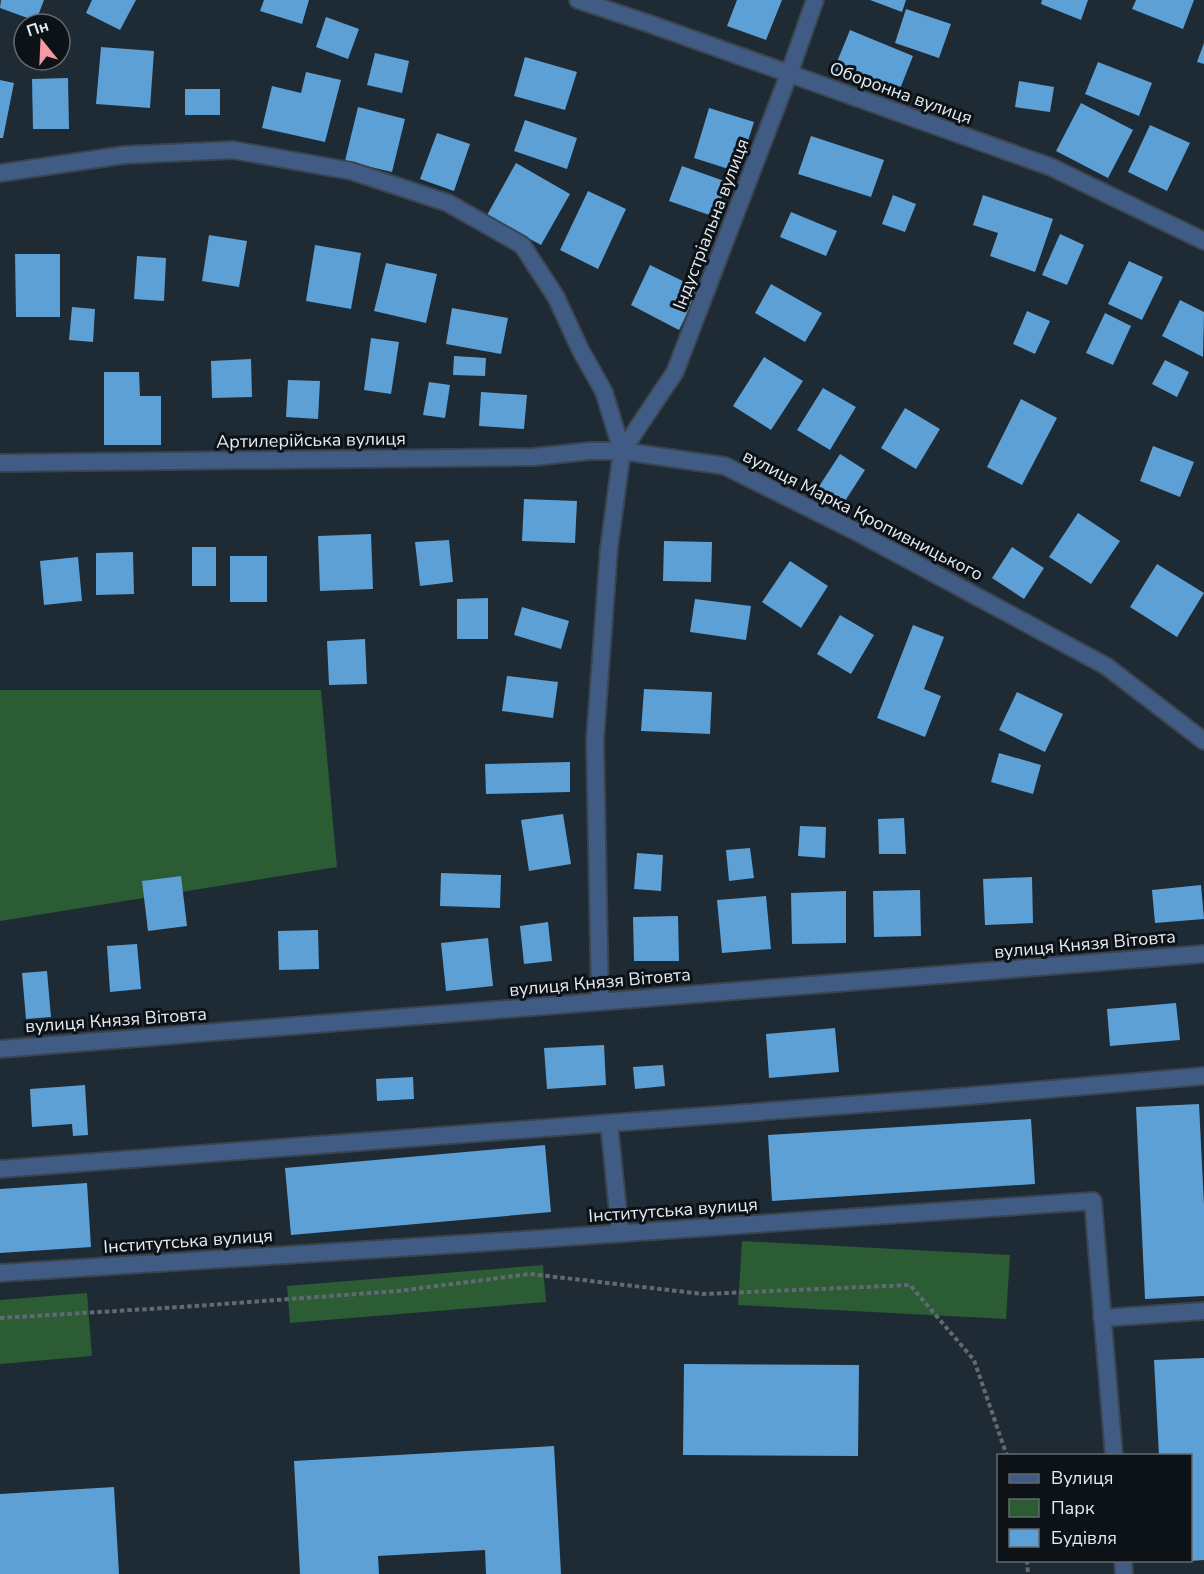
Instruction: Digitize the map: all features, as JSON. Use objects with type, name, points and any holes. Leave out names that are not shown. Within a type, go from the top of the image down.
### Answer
[{"type":"street","name":"Оборонна вулиця","points":[[578,0],[1051,167],[1204,241]]},
{"type":"street","name":"Індустріальна вулиця","points":[[622,451],[675,372],[815,0]]},
{"type":"street","points":[[0,173],[124,155],[233,150],[351,171],[448,203],[522,244],[556,297],[604,393],[622,451],[609,548],[596,740],[600,1001]]},
{"type":"street","name":"Артилерійська вулиця","points":[[0,463],[532,458],[590,451],[622,451]]},
{"type":"street","name":"вулиця Марка Кропивницького","points":[[622,451],[725,466],[855,531],[1106,666],[1204,741]]},
{"type":"street","name":"вулиця Князя Вітовта","points":[[0,1048],[1204,954]]},
{"type":"street","points":[[0,1169],[969,1096],[1204,1076]]},
{"type":"street","points":[[609,1123],[620,1232]]},
{"type":"street","name":"Інститутська вулиця","points":[[0,1273],[1093,1201],[1114,1454]]},
{"type":"street","points":[[1102,1318],[1204,1311]]},
{"type":"path","points":[[0,1318],[182,1308],[398,1291],[530,1274],[703,1294],[910,1285],[974,1360],[1008,1454]]},
{"type":"green space","points":[[0,690],[321,690],[337,867],[0,921]]},
{"type":"green space","points":[[742,1241],[1010,1255],[1006,1319],[738,1305]]},
{"type":"green space","points":[[543,1265],[546,1302],[290,1323],[287,1286]]},
{"type":"green space","points":[[87,1293],[92,1356],[0,1364],[0,1300]]},
{"type":"building","points":[[1,0],[44,0],[39,12],[12,12],[0,8]]},
{"type":"building","points":[[92,0],[136,0],[120,30],[86,13]]},
{"type":"building","points":[[264,0],[309,0],[302,24],[260,11]]},
{"type":"building","points":[[737,0],[782,0],[766,40],[727,26]]},
{"type":"building","points":[[870,0],[906,0],[902,12]]},
{"type":"building","points":[[1042,0],[1088,0],[1081,20],[1041,4]]},
{"type":"building","points":[[1136,0],[1194,0],[1183,29],[1132,9]]},
{"type":"building","points":[[906,9],[951,24],[939,58],[895,43]]},
{"type":"building","points":[[326,17],[359,29],[348,59],[316,47]]},
{"type":"building","points":[[850,30],[913,56],[896,99],[832,74]]},
{"type":"building","points":[[1204,43],[1204,64],[1197,62]]},
{"type":"building","points":[[101,47],[154,51],[150,108],[96,104]]},
{"type":"building","points":[[375,53],[409,61],[402,93],[367,85]]},
{"type":"building","points":[[525,57],[577,72],[565,110],[514,96]]},
{"type":"building","points":[[1098,62],[1152,83],[1139,116],[1085,94]]},
{"type":"building","points":[[306,72],[341,80],[325,142],[262,128],[272,86],[301,93]]},
{"type":"building","points":[[68,78],[69,129],[33,129],[32,79]]},
{"type":"building","points":[[0,80],[14,83],[3,138],[0,138]]},
{"type":"building","points":[[1019,81],[1054,87],[1050,112],[1015,107]]},
{"type":"building","points":[[185,89],[220,89],[220,115],[185,115]]},
{"type":"building","points":[[1081,103],[1133,130],[1108,178],[1056,151]]},
{"type":"building","points":[[358,107],[405,119],[392,172],[345,161]]},
{"type":"building","points":[[709,108],[754,122],[738,172],[694,158]]},
{"type":"building","points":[[525,120],[577,138],[567,169],[514,151]]},
{"type":"building","points":[[1150,125],[1190,143],[1167,191],[1128,172]]},
{"type":"building","points":[[437,133],[470,144],[454,191],[420,179]]},
{"type":"building","points":[[811,136],[884,160],[871,197],[798,174]]},
{"type":"building","points":[[516,163],[570,194],[541,245],[487,215]]},
{"type":"building","points":[[682,166],[727,182],[715,217],[669,201]]},
{"type":"building","points":[[588,191],[626,209],[598,269],[560,250]]},
{"type":"building","points":[[893,195],[916,204],[905,232],[882,224]]},
{"type":"building","points":[[983,195],[1053,219],[1035,272],[990,256],[998,233],[973,225]]},
{"type":"building","points":[[791,212],[837,231],[826,256],[780,237]]},
{"type":"building","points":[[1060,234],[1084,245],[1067,285],[1042,275]]},
{"type":"building","points":[[209,235],[247,241],[239,287],[202,281]]},
{"type":"building","points":[[315,245],[361,253],[351,309],[306,301]]},
{"type":"building","points":[[15,254],[60,254],[60,317],[16,317]]},
{"type":"building","points":[[137,256],[166,258],[164,301],[134,299]]},
{"type":"building","points":[[1129,261],[1163,277],[1142,320],[1108,304]]},
{"type":"building","points":[[386,263],[437,274],[426,323],[374,311]]},
{"type":"building","points":[[650,265],[699,289],[679,330],[631,305]]},
{"type":"building","points":[[771,284],[822,313],[805,342],[755,313]]},
{"type":"building","points":[[1180,300],[1204,312],[1203,357],[1162,336]]},
{"type":"building","points":[[72,307],[95,309],[93,342],[69,340]]},
{"type":"building","points":[[452,308],[508,318],[501,354],[446,344]]},
{"type":"building","points":[[1027,311],[1050,321],[1035,354],[1013,344]]},
{"type":"building","points":[[1105,313],[1131,326],[1113,365],[1086,353]]},
{"type":"building","points":[[371,338],[399,342],[391,394],[364,390]]},
{"type":"building","points":[[454,356],[486,358],[485,376],[453,375]]},
{"type":"building","points":[[764,357],[803,381],[771,430],[733,406]]},
{"type":"building","points":[[251,359],[252,397],[212,398],[211,361]]},
{"type":"building","points":[[1165,360],[1189,372],[1177,397],[1152,384]]},
{"type":"building","points":[[104,372],[139,372],[140,396],[161,396],[161,445],[104,445]]},
{"type":"building","points":[[288,380],[320,381],[318,419],[286,417]]},
{"type":"building","points":[[429,382],[450,385],[445,418],[423,415]]},
{"type":"building","points":[[823,388],[856,407],[830,450],[797,430]]},
{"type":"building","points":[[481,392],[527,395],[524,429],[479,426]]},
{"type":"building","points":[[1021,399],[1057,418],[1022,485],[987,467]]},
{"type":"building","points":[[905,408],[940,429],[916,469],[881,448]]},
{"type":"building","points":[[1153,446],[1194,462],[1180,497],[1140,481]]},
{"type":"building","points":[[840,454],[865,470],[843,504],[818,488]]},
{"type":"building","points":[[524,499],[577,501],[575,543],[522,541]]},
{"type":"building","points":[[1078,513],[1120,541],[1091,584],[1049,557]]},
{"type":"building","points":[[371,534],[373,589],[320,591],[318,536]]},
{"type":"building","points":[[449,540],[453,582],[420,586],[415,542]]},
{"type":"building","points":[[664,541],[712,542],[711,582],[663,581]]},
{"type":"building","points":[[192,547],[216,547],[216,586],[192,586]]},
{"type":"building","points":[[1012,547],[1044,568],[1024,599],[992,578]]},
{"type":"building","points":[[133,552],[134,594],[96,595],[96,553]]},
{"type":"building","points":[[230,556],[267,556],[267,602],[230,602]]},
{"type":"building","points":[[78,557],[82,601],[44,605],[40,561]]},
{"type":"building","points":[[790,561],[828,586],[801,628],[762,602]]},
{"type":"building","points":[[1157,564],[1204,593],[1177,637],[1130,607]]},
{"type":"building","points":[[488,598],[488,639],[457,639],[457,599]]},
{"type":"building","points":[[695,599],[751,606],[746,640],[690,632]]},
{"type":"building","points":[[522,607],[569,621],[561,649],[514,635]]},
{"type":"building","points":[[840,615],[874,635],[851,674],[817,654]]},
{"type":"building","points":[[913,625],[944,637],[924,689],[941,696],[925,737],[877,718]]},
{"type":"building","points":[[365,639],[367,684],[329,685],[327,641]]},
{"type":"building","points":[[507,676],[558,682],[553,718],[502,711]]},
{"type":"building","points":[[644,689],[712,692],[710,734],[641,731]]},
{"type":"building","points":[[1017,692],[1063,714],[1045,752],[999,730]]},
{"type":"building","points":[[999,753],[1041,765],[1033,794],[991,782]]},
{"type":"building","points":[[570,762],[570,792],[486,794],[485,764]]},
{"type":"building","points":[[563,814],[571,864],[529,871],[521,820]]},
{"type":"building","points":[[904,818],[906,854],[879,854],[878,819]]},
{"type":"building","points":[[800,826],[826,827],[825,858],[798,856]]},
{"type":"building","points":[[750,848],[754,878],[729,881],[726,850]]},
{"type":"building","points":[[637,853],[663,855],[661,891],[634,889]]},
{"type":"building","points":[[441,873],[501,875],[500,908],[440,906]]},
{"type":"building","points":[[181,876],[187,926],[148,931],[142,881]]},
{"type":"building","points":[[1032,877],[1033,923],[985,925],[983,879]]},
{"type":"building","points":[[1201,885],[1204,919],[1155,923],[1152,890]]},
{"type":"building","points":[[920,890],[921,936],[874,937],[873,891]]},
{"type":"building","points":[[846,891],[846,943],[792,944],[791,893]]},
{"type":"building","points":[[766,896],[771,949],[722,953],[717,900]]},
{"type":"building","points":[[678,916],[679,961],[634,961],[633,917]]},
{"type":"building","points":[[548,922],[552,961],[524,964],[520,926]]},
{"type":"building","points":[[318,930],[319,969],[279,970],[278,931]]},
{"type":"building","points":[[488,938],[493,986],[446,991],[441,943]]},
{"type":"building","points":[[137,944],[141,989],[110,992],[107,946]]},
{"type":"building","points":[[47,971],[51,1017],[26,1019],[22,973]]},
{"type":"building","points":[[1176,1003],[1180,1040],[1110,1046],[1107,1009]]},
{"type":"building","points":[[835,1028],[839,1072],[769,1078],[766,1034]]},
{"type":"building","points":[[604,1045],[606,1085],[547,1089],[544,1048]]},
{"type":"building","points":[[663,1065],[665,1086],[635,1089],[633,1067]]},
{"type":"building","points":[[413,1077],[414,1099],[377,1101],[376,1079]]},
{"type":"building","points":[[85,1085],[88,1135],[73,1136],[72,1124],[32,1127],[30,1089]]},
{"type":"building","points":[[1199,1104],[1204,1205],[1204,1296],[1145,1299],[1136,1107]]},
{"type":"building","points":[[1031,1119],[1035,1184],[772,1201],[768,1135]]},
{"type":"building","points":[[545,1145],[551,1212],[291,1235],[285,1168]]},
{"type":"building","points":[[87,1183],[91,1247],[0,1253],[0,1189]]},
{"type":"building","points":[[1204,1358],[1204,1560],[1192,1561],[1192,1454],[1159,1454],[1154,1360]]},
{"type":"building","points":[[684,1364],[859,1365],[858,1456],[683,1455]]},
{"type":"building","points":[[554,1446],[561,1574],[486,1574],[485,1550],[378,1556],[379,1574],[300,1574],[294,1461]]},
{"type":"building","points":[[114,1487],[119,1574],[0,1574],[0,1494]]}]
